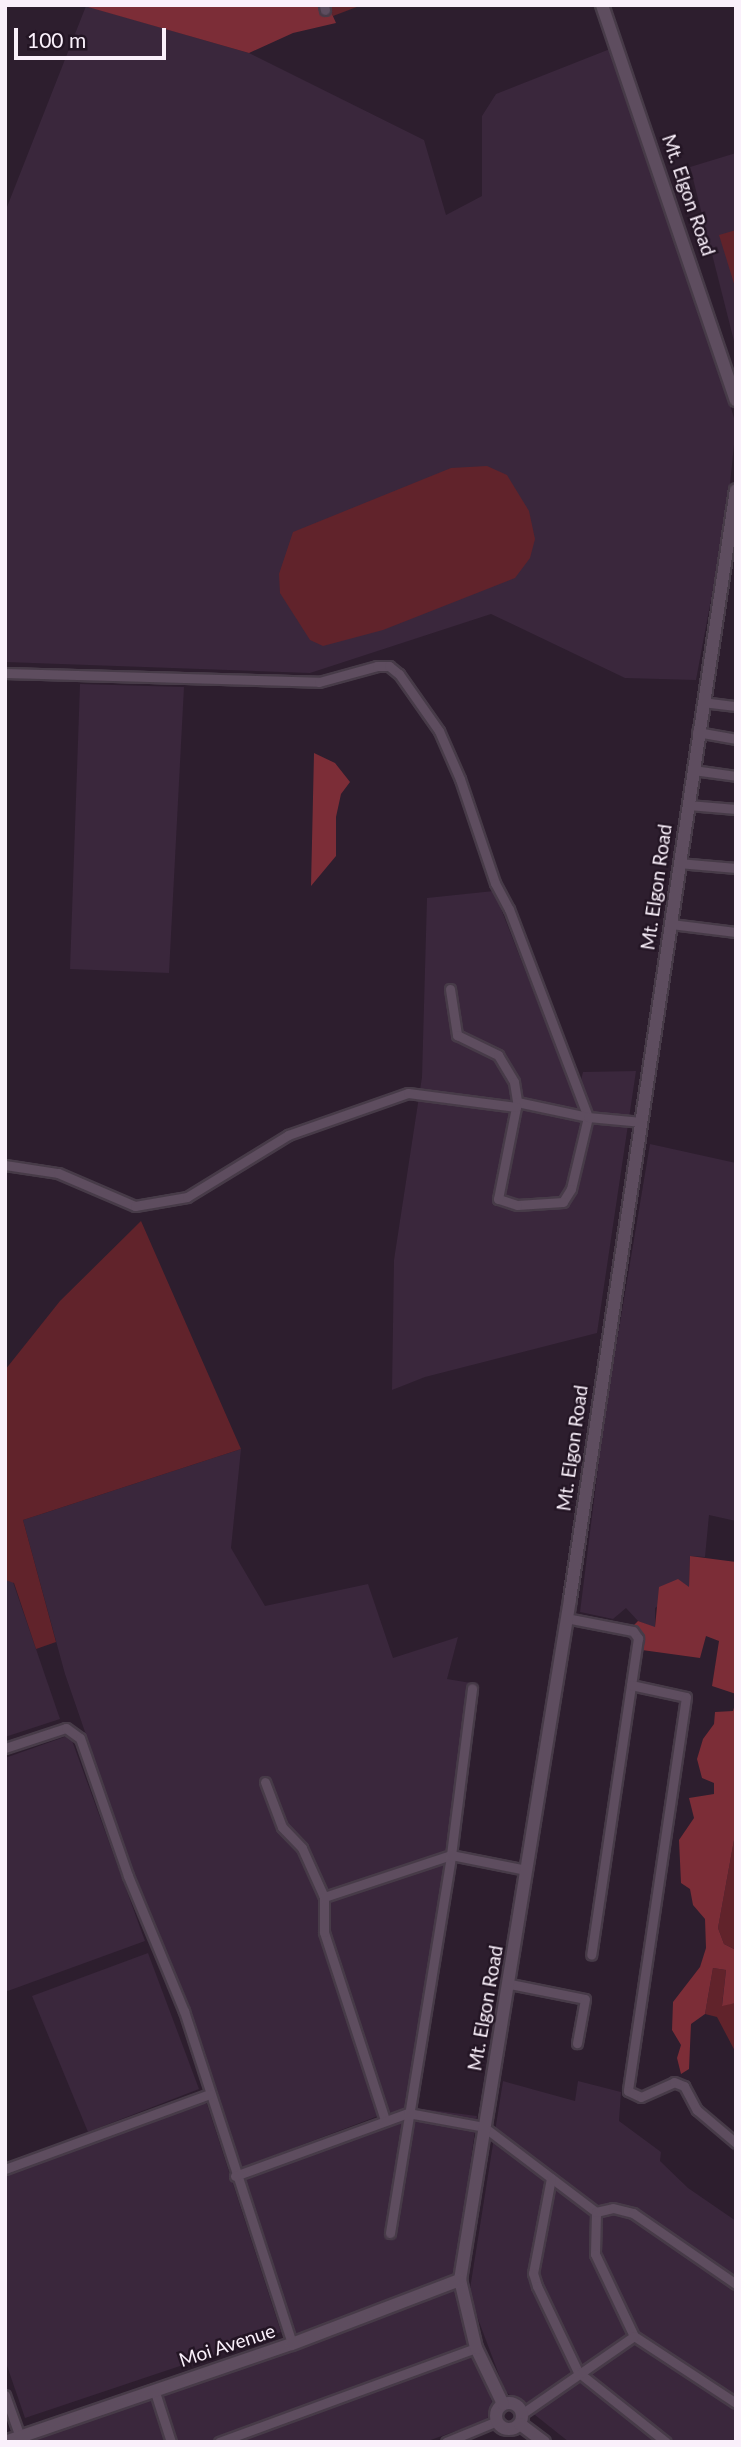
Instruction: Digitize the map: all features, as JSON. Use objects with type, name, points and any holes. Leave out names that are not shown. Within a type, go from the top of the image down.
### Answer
[{"type":"street","name":"Mt. Elgon Road","points":[[602,5],[736,400]]},
{"type":"street","name":"Mt. Elgon Road","points":[[503,2404],[476,2348],[460,2280],[510,1984],[642,1122],[697,733],[736,490]]},
{"type":"street","points":[[5,673],[319,682],[376,666],[389,666],[399,674],[439,731],[460,779],[495,883],[509,909],[588,1117],[568,1197],[550,1204],[508,1205],[498,1199],[516,1105],[514,1082],[498,1055],[457,1035],[450,989]]},
{"type":"street","points":[[702,702],[736,706]]},
{"type":"street","points":[[697,733],[736,739]]},
{"type":"street","points":[[693,770],[736,776]]},
{"type":"street","points":[[688,805],[736,809]]},
{"type":"street","points":[[678,863],[736,869]]},
{"type":"street","points":[[671,924],[736,932]]},
{"type":"street","points":[[5,1165],[58,1173],[106,1197],[135,1206],[187,1196],[289,1135],[408,1093],[642,1122]]},
{"type":"street","points":[[566,1618],[633,1631],[638,1638],[591,1955]]},
{"type":"street","points":[[631,1685],[686,1697],[628,2091],[641,2097],[674,2082],[684,2086],[697,2110],[736,2143]]},
{"type":"street","points":[[390,2233],[451,1855],[472,1688]]},
{"type":"street","points":[[5,1748],[66,1728],[80,1738],[128,1876],[184,2011],[235,2176],[292,2344]]},
{"type":"street","points":[[265,1782],[282,1828],[302,1848],[324,1897],[324,1932],[385,2120]]},
{"type":"street","points":[[324,1897],[451,1855],[526,1870]]},
{"type":"street","points":[[510,1984],[584,1999],[577,2043]]},
{"type":"street","points":[[5,2169],[210,2094]]},
{"type":"street","points":[[235,2176],[408,2113],[484,2127],[596,2212]]},
{"type":"street","points":[[551,2178],[533,2273],[579,2372],[666,2442]]},
{"type":"street","points":[[596,2212],[613,2208],[633,2213],[736,2284]]},
{"type":"street","points":[[596,2212],[595,2255],[634,2336],[736,2403]]},
{"type":"street","name":"Moi Avenue","points":[[5,2442],[292,2344],[460,2280]]},
{"type":"street","points":[[497,2421],[508,2429],[579,2372],[634,2336]]},
{"type":"street","points":[[219,2442],[476,2348]]},
{"type":"street","points":[[154,2389],[171,2442]]},
{"type":"street","points":[[5,2395],[20,2437]]},
{"type":"street","points":[[446,2442],[497,2421],[503,2404],[516,2403],[522,2418],[544,2442]]},
{"type":"shaded area","points":[[81,5],[328,5],[336,23],[293,33],[249,53]]},
{"type":"shaded area","points":[[328,5],[362,5],[333,16]]},
{"type":"shaded area","points":[[86,6],[249,53],[424,140],[446,215],[482,196],[482,116],[496,94],[610,49],[703,311],[736,425],[727,514],[696,680],[625,678],[491,614],[310,673],[5,662],[5,212]]},
{"type":"shaded area","points":[[736,153],[736,349],[690,167]]},
{"type":"shaded area","points":[[736,230],[736,290],[719,235]]},
{"type":"shaded area","points":[[487,466],[507,475],[529,511],[535,539],[530,558],[515,578],[383,630],[323,646],[310,640],[280,593],[279,574],[293,532],[451,468]]},
{"type":"shaded area","points":[[80,684],[184,687],[169,973],[70,969]]},
{"type":"shaded area","points":[[314,753],[335,763],[350,782],[341,794],[336,817],[336,856],[311,886]]},
{"type":"shaded area","points":[[494,891],[576,1100],[583,1072],[636,1071],[597,1333],[425,1377],[392,1390],[394,1260],[422,1077],[427,898]]},
{"type":"shaded area","points":[[650,1144],[736,1163],[736,1521],[709,1515],[705,1557],[690,1556],[689,1587],[655,1608],[655,1628],[638,1621],[626,1608],[613,1619],[580,1612],[605,1412]]},
{"type":"shaded area","points":[[141,1221],[241,1449],[23,1520],[56,1642],[36,1649],[14,1583],[5,1580],[5,1370],[60,1301]]},
{"type":"shaded area","points":[[241,1449],[231,1548],[265,1606],[368,1584],[393,1658],[458,1637],[447,1679],[477,1684],[415,2108],[477,2116],[455,2274],[456,2299],[492,2402],[487,2420],[425,2442],[25,2442],[298,2346],[242,2178],[388,2126],[413,2109],[386,2113],[241,2168],[186,2001],[134,1874],[65,1674],[23,1520]]},
{"type":"shaded area","points":[[690,1556],[736,1562],[736,1694],[712,1686],[719,1641],[706,1636],[700,1658],[642,1650],[642,1632],[633,1626],[638,1621],[655,1627],[659,1587],[678,1579],[689,1587]]},
{"type":"shaded area","points":[[5,1580],[13,1582],[60,1719],[5,1737]]},
{"type":"shaded area","points":[[736,1701],[736,1829],[718,1928],[724,1944],[736,1950],[736,2003],[722,2006],[726,1970],[713,1968],[705,2014],[691,2024],[689,2069],[681,2074],[677,2058],[681,2045],[672,2030],[673,2002],[700,1967],[706,1948],[705,1919],[693,1905],[690,1889],[681,1883],[679,1840],[694,1818],[689,1798],[714,1794],[714,1783],[702,1778],[697,1759],[703,1739],[714,1724],[715,1712],[733,1711]]},
{"type":"shaded area","points":[[70,1735],[145,1941],[5,1992],[5,1758]]},
{"type":"shaded area","points":[[736,1829],[736,1950],[724,1944],[718,1928]]},
{"type":"shaded area","points":[[148,1953],[199,2089],[88,2132],[32,1996]]},
{"type":"shaded area","points":[[713,1968],[726,1970],[722,2005],[736,2003],[736,2053],[717,2017],[705,2014]]},
{"type":"shaded area","points":[[503,2081],[575,2101],[578,2081],[621,2092],[619,2121],[661,2152],[660,2161],[688,2188],[736,2221],[736,2442],[569,2442],[505,2391],[469,2295]]},
{"type":"shaded area","points":[[198,2104],[207,2104],[281,2332],[25,2418],[5,2360],[5,2176]]}]
